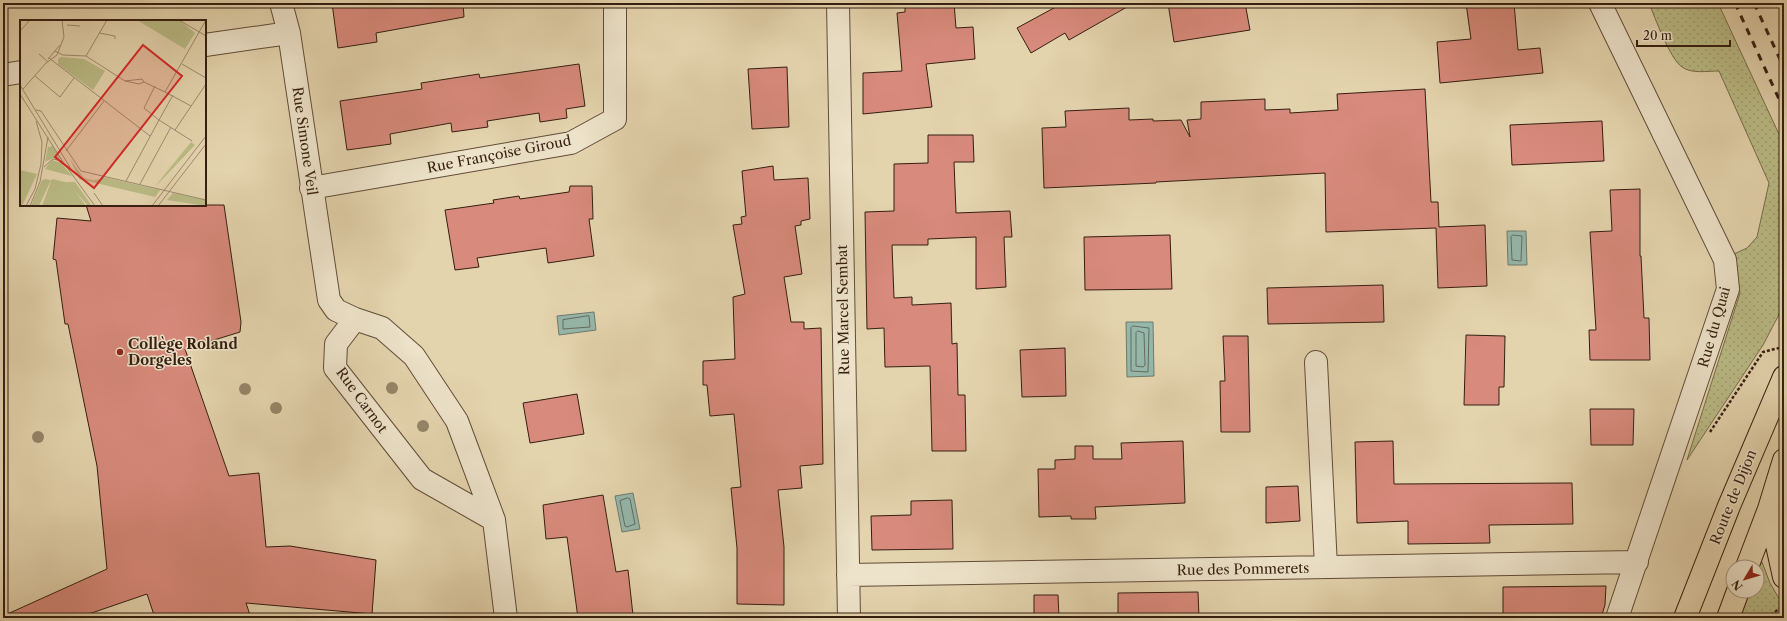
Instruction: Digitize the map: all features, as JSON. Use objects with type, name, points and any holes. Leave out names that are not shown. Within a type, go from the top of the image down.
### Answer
[{"type":"main road","name":"Route de Dijon","points":[[1685,618],[1728,506],[1784,377]]},
{"type":"main road","points":[[1750,559],[1769,509],[1784,460]]},
{"type":"main road","points":[[1769,509],[1784,577]]},
{"type":"main road","points":[[1728,618],[1735,599]]},
{"type":"street","name":"Rue Simone Veil","points":[[281,3],[289,33],[311,188],[329,300],[336,310],[355,320]]},
{"type":"street","name":"Rue Françoise Giroud","points":[[311,188],[571,143],[615,119],[615,3]]},
{"type":"street","name":"Rue Marcel Sembat","points":[[838,3],[849,618]]},
{"type":"street","name":"Rue du Quai","points":[[1600,3],[1725,260],[1728,289],[1617,618]]},
{"type":"street","points":[[206,45],[289,33]]},
{"type":"street","points":[[3,75],[20,72]]},
{"type":"street","points":[[355,320],[382,328],[414,356],[457,421],[494,520],[506,618]]},
{"type":"street","name":"Rue Carnot","points":[[355,320],[336,344],[335,368],[422,479],[494,520]]},
{"type":"street","points":[[1316,362],[1326,567]]},
{"type":"street","name":"Rue des Pommerets","points":[[848,575],[1637,562]]},
{"type":"path","points":[[1706,438],[1762,352],[1784,347]]},
{"type":"path","points":[[1767,618],[1784,604]]},
{"type":"green space","points":[[1649,3],[1718,3],[1784,145],[1784,305],[1763,345],[1687,460],[1740,293],[1734,254],[1747,248],[1757,237],[1769,183],[1719,71],[1690,71],[1677,63],[1663,38]]},
{"type":"green space","points":[[1765,570],[1770,583],[1784,607],[1784,618],[1739,618],[1746,599],[1765,599]]},
{"type":"water","points":[[1507,231],[1526,231],[1527,265],[1508,265]]},
{"type":"water","points":[[594,312],[596,330],[559,335],[557,316]]},
{"type":"water","points":[[1126,322],[1153,322],[1154,376],[1127,377]]},
{"type":"water","points":[[633,493],[640,529],[622,532],[615,496]]},
{"type":"building","points":[[332,3],[463,3],[464,17],[376,33],[377,42],[338,48]]},
{"type":"building","points":[[905,3],[954,3],[956,28],[973,27],[975,59],[926,64],[932,107],[863,114],[863,73],[902,71],[897,13],[905,12]]},
{"type":"building","points":[[1063,3],[1134,3],[1069,40],[1065,33],[1031,53],[1017,28]]},
{"type":"building","points":[[1168,3],[1245,3],[1250,30],[1174,42]]},
{"type":"building","points":[[1466,3],[1514,3],[1518,50],[1540,48],[1543,73],[1440,83],[1437,42],[1471,39]]},
{"type":"building","points":[[579,64],[585,106],[566,109],[567,118],[540,122],[539,113],[487,121],[488,127],[452,132],[451,123],[390,134],[391,144],[347,150],[340,101],[422,89],[421,83],[479,74],[480,78]]},
{"type":"building","points":[[787,67],[789,127],[752,129],[748,69]]},
{"type":"building","points":[[1425,89],[1431,202],[1438,202],[1439,227],[1485,225],[1487,286],[1438,288],[1436,228],[1326,232],[1325,173],[1044,188],[1042,128],[1066,127],[1065,111],[1129,108],[1129,120],[1181,120],[1190,137],[1187,120],[1201,119],[1201,102],[1265,99],[1265,110],[1290,109],[1290,113],[1338,110],[1337,94]]},
{"type":"building","points":[[1602,121],[1604,161],[1512,165],[1510,125]]},
{"type":"building","points":[[928,135],[973,135],[974,162],[954,162],[956,213],[1010,211],[1012,237],[1004,237],[1006,287],[976,289],[976,237],[928,239],[928,245],[892,245],[894,298],[912,297],[912,305],[951,303],[952,344],[957,343],[958,395],[965,395],[966,451],[932,451],[930,366],[885,367],[884,328],[867,329],[865,212],[894,211],[894,164],[928,163]]},
{"type":"building","points":[[773,166],[774,180],[808,178],[810,219],[801,221],[801,225],[795,226],[802,274],[784,277],[791,322],[804,322],[804,329],[821,328],[823,464],[800,466],[802,488],[778,490],[784,547],[784,605],[737,604],[737,548],[731,488],[741,487],[734,414],[710,416],[707,385],[703,385],[703,361],[735,359],[733,297],[745,294],[733,225],[742,224],[741,217],[746,216],[742,171]]},
{"type":"building","points":[[570,186],[592,186],[593,219],[589,219],[594,256],[548,263],[546,248],[477,258],[479,267],[455,270],[445,210],[494,203],[493,200],[519,196],[520,199],[569,192]]},
{"type":"building","points":[[1640,189],[1640,256],[1644,318],[1649,318],[1650,360],[1590,360],[1589,330],[1596,330],[1590,232],[1612,231],[1610,190]]},
{"type":"building","points":[[224,205],[241,322],[240,332],[185,349],[229,476],[259,473],[266,547],[290,546],[376,560],[372,614],[246,603],[251,618],[155,618],[147,594],[77,618],[3,618],[3,616],[107,569],[97,466],[68,324],[65,324],[56,260],[53,259],[57,218],[91,221],[86,206]]},
{"type":"building","points":[[1170,235],[1172,289],[1085,290],[1084,237]]},
{"type":"building","points":[[1383,285],[1384,322],[1268,324],[1267,288]]},
{"type":"building","points":[[1466,335],[1505,336],[1504,387],[1499,387],[1499,405],[1464,405]]},
{"type":"building","points":[[1223,336],[1248,336],[1250,432],[1221,432],[1220,381],[1225,381]]},
{"type":"building","points":[[1065,348],[1066,396],[1022,397],[1020,350]]},
{"type":"building","points":[[577,394],[584,434],[530,443],[523,403]]},
{"type":"building","points":[[1590,409],[1634,409],[1633,445],[1591,445]]},
{"type":"building","points":[[1183,441],[1185,503],[1095,507],[1096,519],[1071,519],[1071,516],[1039,517],[1038,469],[1055,469],[1055,460],[1075,459],[1075,446],[1093,446],[1093,459],[1122,459],[1121,443]]},
{"type":"building","points":[[1393,441],[1394,484],[1572,483],[1573,524],[1489,525],[1490,543],[1408,544],[1408,521],[1357,523],[1355,442]]},
{"type":"building","points":[[1298,486],[1300,521],[1266,523],[1266,487]]},
{"type":"building","points":[[603,495],[616,572],[628,570],[633,615],[612,618],[578,618],[567,537],[546,539],[543,505]]},
{"type":"building","points":[[952,500],[953,549],[872,550],[871,516],[911,515],[911,501]]},
{"type":"building","points":[[1606,586],[1605,605],[1601,618],[1503,618],[1503,587]]},
{"type":"building","points":[[1198,592],[1199,618],[1118,618],[1118,593]]},
{"type":"building","points":[[1034,595],[1058,595],[1059,618],[1034,618]]},
{"type":"railway","points":[[1735,3],[1784,110]]},
{"type":"railway","points":[[1754,3],[1784,68]]},
{"type":"place","name":"Collège Roland Dorgeles","points":[[120,352]]}]
